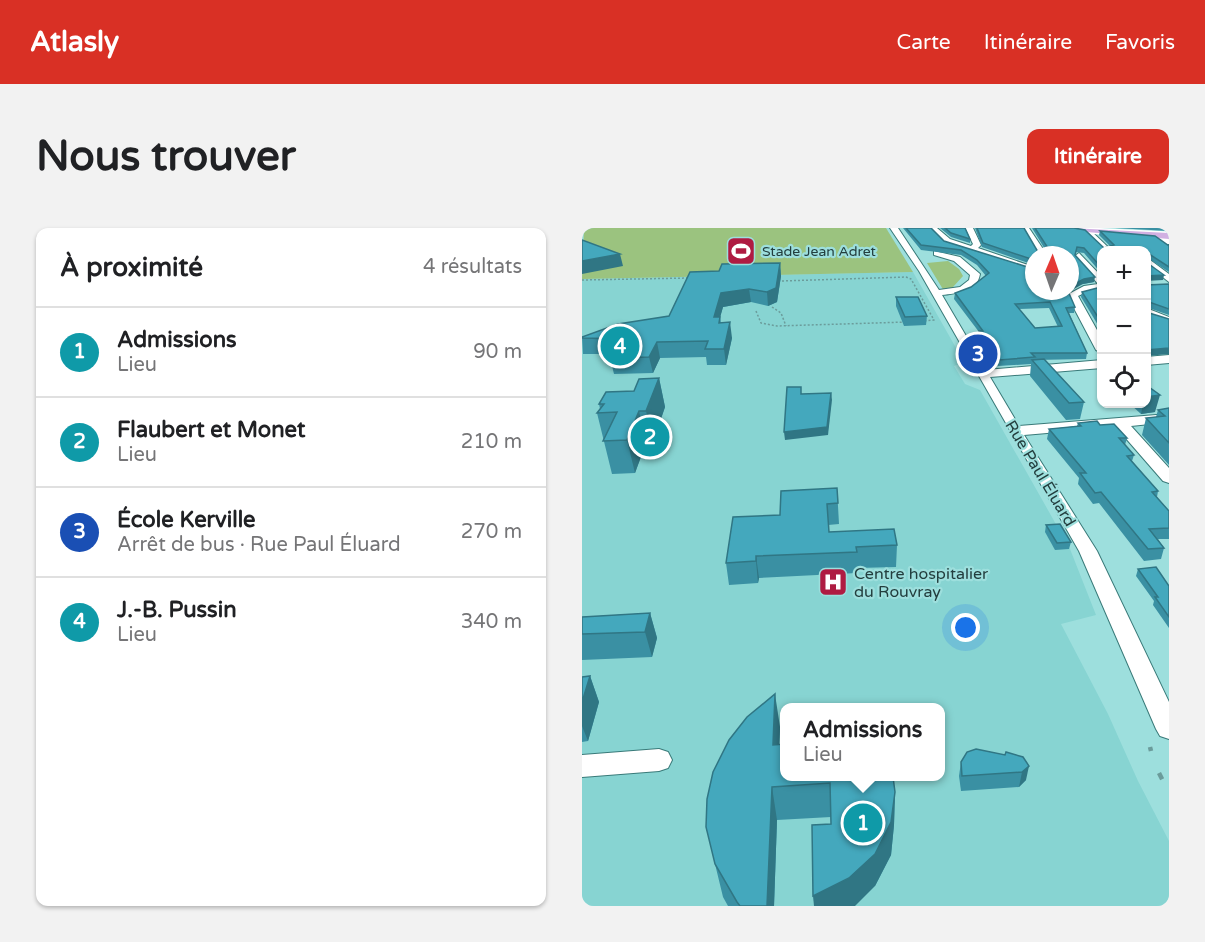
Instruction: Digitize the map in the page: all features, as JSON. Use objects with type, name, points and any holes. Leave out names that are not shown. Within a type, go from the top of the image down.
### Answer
[{"type":"main road","points":[[1079,228],[1165,241]]},
{"type":"street","name":"Rue Paul Éluard","points":[[894,228],[927,258],[935,293],[1097,569],[1169,729]]},
{"type":"street","points":[[933,228],[947,241],[1025,267]]},
{"type":"street","points":[[969,228],[977,245],[972,249]]},
{"type":"street","points":[[1025,228],[1037,246]]},
{"type":"street","points":[[1079,228],[1102,246]]},
{"type":"street","points":[[927,258],[942,242],[947,241]]},
{"type":"street","points":[[1079,256],[1090,256]]},
{"type":"street","points":[[1151,257],[1158,256]]},
{"type":"street","points":[[927,258],[966,264],[975,274],[974,281],[963,290],[935,293]]},
{"type":"street","points":[[1079,260],[1097,276]]},
{"type":"street","points":[[1151,263],[1165,276]]},
{"type":"street","points":[[1158,285],[1169,285]]},
{"type":"street","points":[[1079,286],[1097,292]]},
{"type":"street","points":[[1097,287],[1087,288],[1072,295],[1097,342]]},
{"type":"street","points":[[1151,313],[1169,321]]},
{"type":"street","points":[[1151,361],[1169,359]]},
{"type":"street","points":[[982,374],[1097,364]]},
{"type":"street","points":[[1046,369],[1060,385]]},
{"type":"street","points":[[1154,401],[1169,416]]},
{"type":"street","points":[[1082,408],[1096,424]]},
{"type":"street","points":[[1015,431],[1169,416]]},
{"type":"street","points":[[1120,422],[1169,478]]},
{"type":"street","points":[[582,766],[659,760]]},
{"type":"path","points":[[782,282],[906,277],[911,279],[934,320],[917,322]]},
{"type":"path","points":[[582,280],[698,278]]},
{"type":"path","points":[[772,307],[781,313],[786,326]]},
{"type":"path","points":[[756,311],[761,323],[786,326],[909,322]]},
{"type":"path","points":[[1159,773],[1165,785]]},
{"type":"shaded area","name":"Centre hospitalier du Rouvray","points":[[913,272],[964,362],[954,366],[965,384],[980,390],[1070,549],[1096,615],[1061,624],[1108,714],[1138,781],[1169,841],[1169,906],[582,906],[582,279]]},
{"type":"green space","name":"Stade Jean Adret","points":[[584,228],[886,228],[913,272],[582,279]]},
{"type":"green space","points":[[948,261],[959,269],[963,276],[953,287],[957,289],[944,291],[927,263]]},
{"type":"building","points":[[906,228],[931,228],[944,241],[1025,266],[1025,300],[1072,300],[1075,307],[1066,308],[1087,353],[1031,353],[1035,357],[999,360],[979,331],[983,331],[955,293],[971,287],[989,273],[977,260],[961,250],[921,245]],"holes":[[[1050,302],[1062,326],[1035,328],[1015,304]]]},
{"type":"building","points":[[945,228],[965,228],[970,239],[951,233]]},
{"type":"building","points":[[977,228],[1024,228],[1034,246],[1025,246],[1025,257],[983,243]]},
{"type":"building","points":[[1035,228],[1085,230],[1102,246],[1097,246],[1097,263],[1084,248],[1047,246]]},
{"type":"building","points":[[1100,231],[1155,236],[1169,246],[1169,267],[1151,255],[1151,246],[1111,246],[1114,245]]},
{"type":"building","points":[[582,240],[620,254],[582,261]]},
{"type":"building","points":[[1079,259],[1095,277],[1079,282]]},
{"type":"building","points":[[780,263],[776,288],[767,292],[749,289],[721,293],[714,317],[720,317],[719,323],[730,322],[724,349],[705,349],[708,341],[657,342],[649,357],[610,358],[621,339],[582,338],[618,324],[669,316],[690,272],[719,271],[722,264]]},
{"type":"building","points":[[1151,266],[1164,275],[1151,276]]},
{"type":"building","points":[[1169,284],[1169,309],[1151,303],[1151,285]]},
{"type":"building","points":[[1097,288],[1097,316],[1082,292]]},
{"type":"building","points":[[896,297],[918,297],[927,316],[905,317]]},
{"type":"building","points":[[1151,314],[1169,319],[1169,348],[1151,350]]},
{"type":"building","points":[[1044,359],[1084,402],[1069,403],[1032,360]]},
{"type":"building","points":[[659,378],[646,411],[639,411],[627,440],[603,441],[617,412],[597,413],[604,404],[599,404],[606,392],[634,391],[639,379]]},
{"type":"building","points":[[787,387],[801,387],[801,394],[831,393],[827,427],[784,432]]},
{"type":"building","points":[[1151,388],[1160,395],[1151,396]]},
{"type":"building","points":[[1169,408],[1169,443],[1146,418],[1165,416],[1158,410]]},
{"type":"building","points":[[1097,421],[1100,425],[1114,424],[1127,438],[1119,438],[1134,455],[1127,456],[1158,491],[1152,492],[1169,511],[1169,528],[1149,529],[1164,548],[1148,549],[1101,492],[1095,493],[1080,473],[1086,473],[1049,429],[1081,426],[1078,423]]},
{"type":"building","points":[[837,488],[838,503],[827,504],[829,532],[894,529],[897,545],[856,547],[857,552],[756,556],[756,561],[726,563],[733,517],[780,515],[781,491]]},
{"type":"building","points":[[1060,524],[1071,542],[1057,543],[1046,525]]},
{"type":"building","points":[[1156,567],[1169,586],[1169,617],[1138,569]]},
{"type":"building","points":[[650,613],[645,632],[582,634],[582,617]]},
{"type":"building","points":[[590,676],[582,702],[582,677]]},
{"type":"building","points":[[775,694],[773,745],[780,744],[780,781],[894,781],[895,792],[891,822],[875,854],[849,878],[813,896],[812,825],[831,824],[830,783],[772,787],[767,906],[740,906],[715,864],[706,827],[707,799],[713,772],[729,740],[747,717]]},
{"type":"building","points":[[976,749],[1005,755],[1006,752],[1023,757],[1029,766],[1022,772],[962,776],[961,762],[967,752]]},
{"type":"place","name":"Stade Jean Adret","points":[[741,251]]},
{"type":"place","name":"J.-B. Pussin","points":[[620,346]]},
{"type":"place","name":"École Kerville","points":[[978,354]]},
{"type":"place","name":"Flaubert et Monet","points":[[650,437]]},
{"type":"place","name":"Centre hospitalier du Rouvray","points":[[833,582]]},
{"type":"place","name":"Admissions","points":[[863,823]]}]
